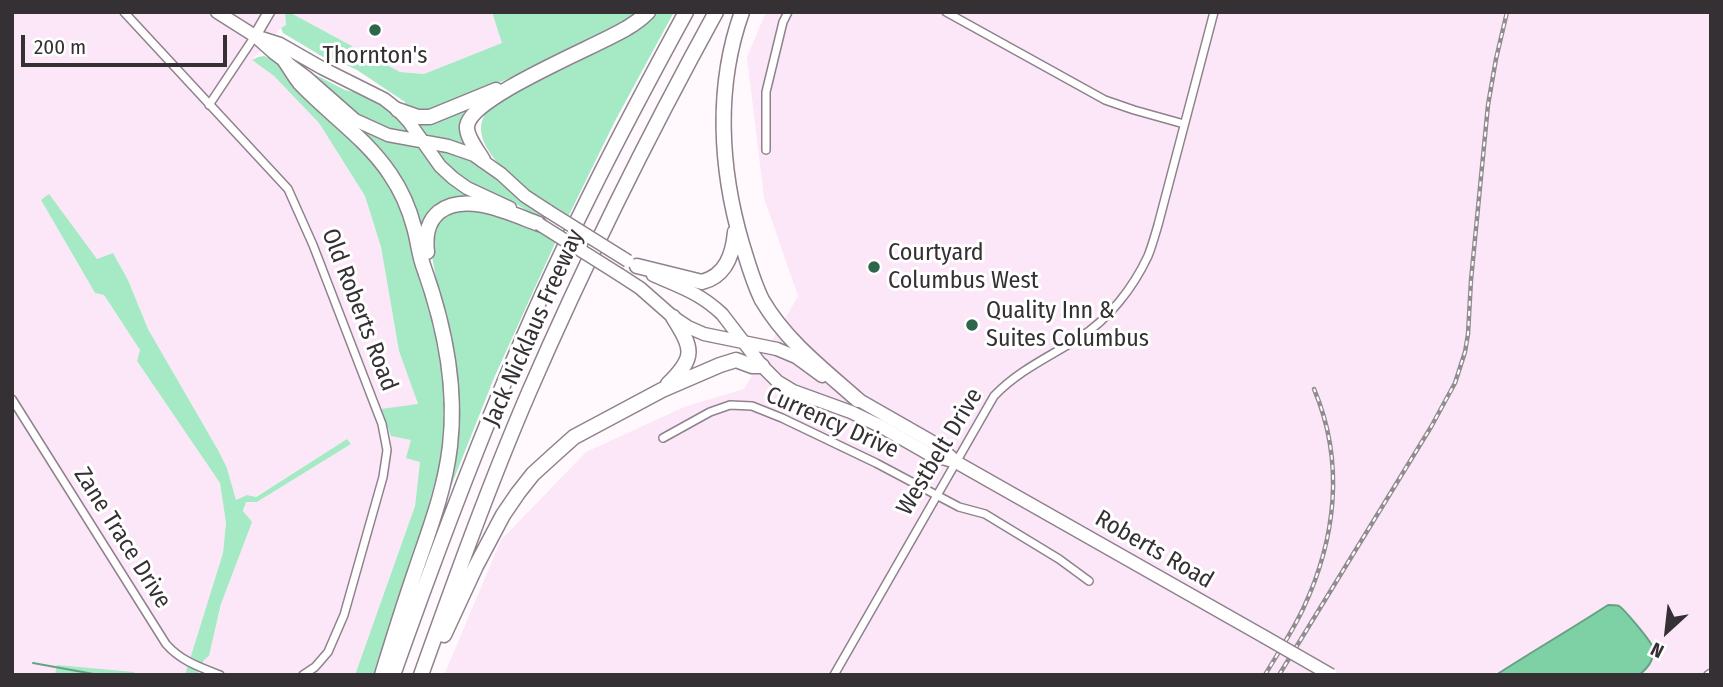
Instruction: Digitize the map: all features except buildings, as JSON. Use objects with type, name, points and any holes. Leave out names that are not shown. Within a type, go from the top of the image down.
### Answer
[{"type":"highway","points":[[483,160],[467,127],[470,118],[483,105],[520,82],[627,28],[648,12]]},
{"type":"highway","name":"Jack Nicklaus Freeway","points":[[393,675],[438,547],[510,369],[592,192],[686,12]]},
{"type":"highway","name":"Jack Nicklaus Freeway","points":[[424,675],[462,560],[528,394],[629,177],[716,12]]},
{"type":"highway","points":[[742,12],[731,49],[723,114],[724,145],[735,223],[755,285],[763,301],[806,355],[858,400]]},
{"type":"highway","points":[[285,61],[299,82],[362,141],[388,170],[401,191],[414,227],[448,364],[452,413],[450,445],[438,506],[382,675]]},
{"type":"highway","points":[[398,110],[418,117],[430,117],[520,82]]},
{"type":"highway","points":[[428,279],[427,231],[434,217],[447,207],[460,203],[483,205],[539,224]]},
{"type":"highway","points":[[633,264],[691,280],[710,280],[725,267],[730,257],[734,246],[735,223]]},
{"type":"highway","points":[[662,390],[680,372],[690,354],[673,317]]},
{"type":"highway","points":[[424,675],[491,535],[518,493],[540,467],[575,437],[662,390],[736,360],[752,366],[762,366]]},
{"type":"main road","name":"Roberts Road","points":[[217,12],[255,36],[362,124],[388,135],[457,148],[483,160],[525,196],[548,211],[633,264],[704,298],[722,314],[762,366],[778,382],[793,391],[851,412],[929,454],[956,462]]},
{"type":"main road","points":[[255,36],[269,12]]},
{"type":"main road","name":"Roberts Road","points":[[255,36],[281,44],[322,68],[375,93],[398,110],[440,166],[460,183],[539,224],[620,275],[673,317],[696,331],[770,347],[804,362],[858,400],[936,444],[956,462],[1331,675]]},
{"type":"street","name":"Old Roberts Road","points":[[124,12],[288,190],[313,245],[382,424],[387,450],[383,477],[344,615],[328,652],[306,673]]},
{"type":"street","points":[[766,150],[766,92],[783,22],[788,12]]},
{"type":"street","points":[[946,12],[1105,100],[1184,124]]},
{"type":"street","name":"Westbelt Drive","points":[[835,675],[994,396],[1009,381],[1091,330],[1115,307],[1133,283],[1151,248],[1214,12]]},
{"type":"street","points":[[209,104],[255,36]]},
{"type":"street","name":"Zane Trace Drive","points":[[12,399],[166,644],[188,662],[220,675]]},
{"type":"street","name":"Currency Drive","points":[[663,438],[710,412],[730,405],[752,406],[866,458],[959,507],[996,519],[1089,581]]},
{"type":"shaded area","points":[[12,12],[285,12],[286,25],[252,60],[274,76],[319,123],[365,196],[381,247],[399,351],[418,404],[411,440],[420,462],[415,506],[355,675],[197,675],[209,656],[246,501],[257,502],[351,444],[347,439],[255,497],[247,495],[236,500],[227,468],[148,329],[128,280],[113,253],[97,259],[41,200],[95,293],[104,295],[140,350],[137,361],[220,483],[226,523],[223,553],[185,675],[12,675]]},
{"type":"shaded area","points":[[285,12],[400,72],[424,74],[502,43],[492,12],[640,12],[597,38],[442,109],[419,112],[405,106],[405,102],[357,70],[327,56],[323,57],[283,33],[281,28],[286,25]]},
{"type":"shaded area","points":[[289,12],[492,12],[503,43],[424,74],[400,72]]},
{"type":"shaded area","points":[[654,12],[674,12],[615,121],[568,217],[525,188],[495,160],[485,145],[481,130],[484,116],[501,100],[592,55]]},
{"type":"shaded area","points":[[766,12],[1711,12],[1711,675],[444,675],[501,540],[586,452],[684,407],[744,389],[798,296],[764,198],[747,57]]},
{"type":"shaded area","points":[[264,56],[281,66],[367,152],[394,192],[412,237],[445,382],[446,413],[441,470],[436,478],[409,575],[376,675],[355,675],[415,506],[420,462],[406,458],[411,440],[391,436],[381,409],[418,404],[399,351],[381,247],[365,196],[319,123],[274,76],[252,60]]},
{"type":"shaded area","points":[[312,73],[345,90],[374,99],[396,117],[409,133],[394,131],[368,120],[333,94],[311,75]]},
{"type":"shaded area","points":[[469,107],[460,121],[464,145],[426,136],[416,122]]},
{"type":"shaded area","points":[[356,128],[383,140],[419,148],[445,180],[470,197],[460,199],[421,237]]},
{"type":"shaded area","points":[[437,151],[456,154],[480,166],[546,216],[544,221],[462,177],[445,162]]},
{"type":"shaded area","points":[[49,194],[97,259],[113,253],[128,280],[148,329],[227,468],[236,500],[247,495],[256,497],[347,439],[351,444],[257,502],[246,502],[243,511],[252,522],[221,604],[209,656],[197,675],[185,675],[223,553],[226,523],[220,483],[137,361],[140,350],[104,295],[95,293],[41,200]]},
{"type":"shaded area","points":[[473,208],[529,224],[556,241],[494,378],[448,494],[445,494],[453,456],[444,323],[430,245],[436,222],[444,214]]},
{"type":"shaded area","points":[[1608,605],[1622,608],[1652,646],[1653,655],[1650,662],[1639,675],[1496,675],[1524,657]]},
{"type":"shaded area","points":[[57,665],[134,672],[136,675],[55,675]]},
{"type":"waterway","points":[[33,663],[99,675]]},
{"type":"railway","points":[[1279,675],[1431,427],[1455,383],[1468,334],[1488,105],[1507,12]]},
{"type":"railway","points":[[1265,675],[1303,609],[1323,555],[1329,528],[1333,472],[1330,444],[1314,389]]},
{"type":"place","name":"Thornton's","points":[[375,30]]},
{"type":"place","name":"Courtyard Columbus West","points":[[874,267]]},
{"type":"place","name":"Quality Inn & Suites Columbus","points":[[972,325]]}]
